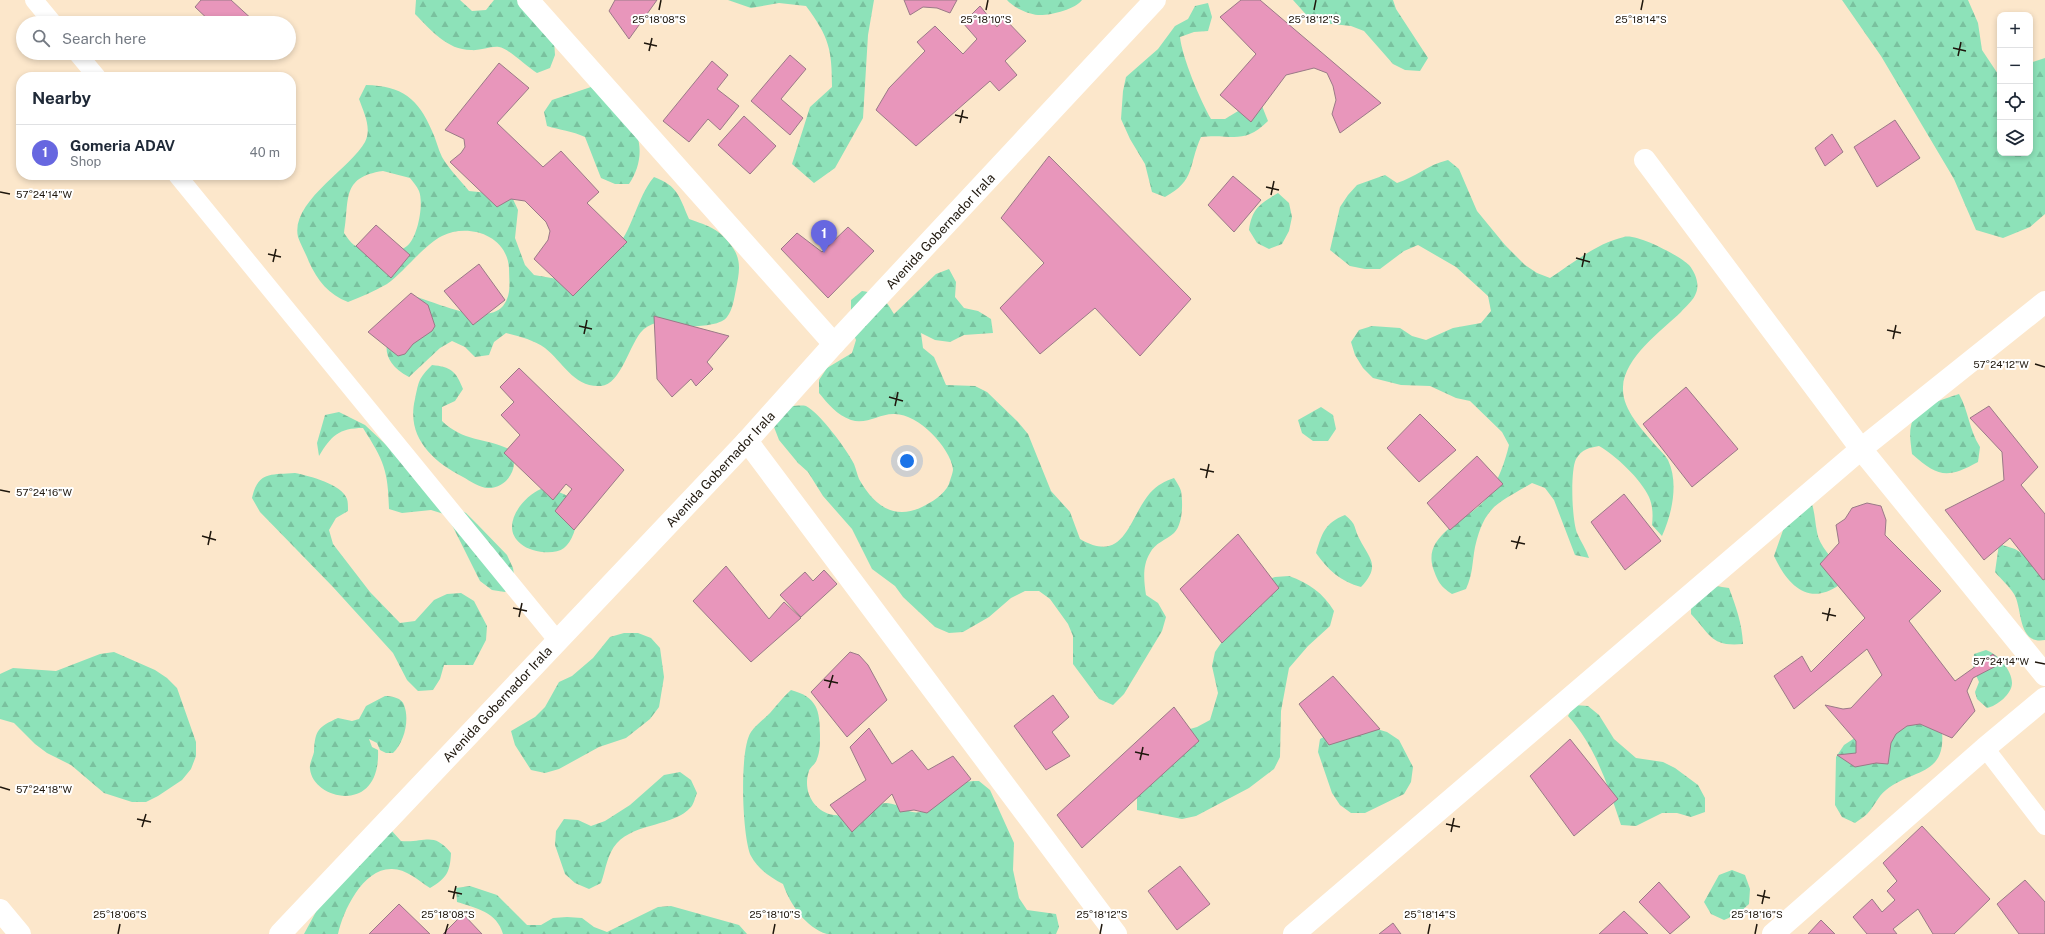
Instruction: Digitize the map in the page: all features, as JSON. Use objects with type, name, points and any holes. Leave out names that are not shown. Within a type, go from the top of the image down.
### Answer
[{"type":"street","points":[[528,0],[834,344]]},
{"type":"street","name":"Avenida Gobernador Irala","points":[[280,934],[747,441],[834,344],[1155,0]]},
{"type":"street","points":[[1645,160],[1861,449],[2045,675]]},
{"type":"street","points":[[1294,934],[1861,449],[2045,302]]},
{"type":"street","points":[[747,441],[1116,934]]},
{"type":"street","points":[[1773,934],[1985,748],[2045,698]]},
{"type":"street","points":[[0,910],[20,934]]},
{"type":"lane","points":[[34,0],[47,16]]},
{"type":"lane","points":[[83,60],[93,72]]},
{"type":"lane","points":[[181,180],[557,640]]},
{"type":"lane","points":[[1985,748],[2045,826]]},
{"type":"green space","points":[[416,0],[460,0],[472,11],[486,10],[494,0],[523,0],[554,40],[555,55],[550,68],[537,73],[503,48],[499,47],[474,50],[454,47],[440,38],[415,14]]},
{"type":"green space","points":[[728,0],[874,0],[868,35],[863,118],[835,168],[814,183],[792,164],[810,107],[832,87],[830,53],[828,44],[820,26],[806,6],[779,3],[751,8]]},
{"type":"green space","points":[[1007,0],[1082,0],[1068,9],[1055,13],[1038,15],[1025,12]]},
{"type":"green space","points":[[1293,0],[1393,0],[1396,9],[1428,58],[1420,71],[1405,70],[1393,64],[1364,31],[1351,26],[1323,23],[1310,19]]},
{"type":"green space","points":[[1842,0],[1968,0],[1978,23],[1982,50],[1997,72],[1997,156],[2033,156],[2033,62],[2045,58],[2045,214],[2030,227],[2003,238],[1976,230],[1954,179],[1881,56]]},
{"type":"green space","points":[[1208,3],[1212,17],[1208,31],[1194,32],[1180,37],[1188,67],[1211,119],[1225,119],[1248,105],[1262,106],[1268,121],[1259,129],[1244,136],[1201,137],[1187,178],[1182,185],[1165,197],[1152,192],[1145,164],[1130,139],[1121,119],[1123,91],[1126,77],[1158,49],[1175,26],[1188,19],[1195,6]]},
{"type":"green space","points":[[366,85],[390,88],[407,96],[421,110],[445,161],[469,191],[512,197],[518,210],[515,238],[525,265],[534,275],[563,280],[609,255],[620,243],[648,185],[654,177],[662,180],[677,193],[689,219],[719,232],[736,253],[739,263],[739,273],[734,300],[729,314],[724,320],[713,324],[700,326],[681,326],[660,323],[650,325],[638,336],[620,371],[614,379],[608,384],[601,386],[592,386],[576,379],[541,345],[506,333],[494,342],[489,355],[475,357],[465,347],[452,341],[440,348],[409,377],[396,368],[389,358],[387,348],[388,338],[400,317],[417,297],[449,308],[474,314],[495,312],[503,306],[508,297],[509,268],[507,257],[501,247],[494,240],[474,232],[452,232],[435,240],[387,284],[353,300],[348,302],[341,299],[324,286],[312,269],[299,240],[298,224],[303,211],[312,199],[365,142],[368,131],[365,115],[359,99]],"holes":[[[383,171],[410,178],[419,191],[421,204],[417,228],[411,242],[407,246],[395,252],[388,253],[373,252],[353,244],[344,233],[348,201],[353,185],[369,174]]]},
{"type":"green space","points":[[591,87],[625,116],[636,132],[640,155],[636,170],[629,184],[615,184],[601,178],[585,137],[547,126],[544,112],[552,100]]},
{"type":"green space","points":[[1448,160],[1459,169],[1477,211],[1505,245],[1525,265],[1537,273],[1550,278],[1576,260],[1604,244],[1624,237],[1630,237],[1638,238],[1658,246],[1684,261],[1693,271],[1697,286],[1695,296],[1691,301],[1654,336],[1637,356],[1625,376],[1623,387],[1626,404],[1629,411],[1639,426],[1667,458],[1671,469],[1674,488],[1673,498],[1669,518],[1662,536],[1652,525],[1653,518],[1649,497],[1634,475],[1620,461],[1599,446],[1592,447],[1583,451],[1576,459],[1572,485],[1575,527],[1589,558],[1575,555],[1554,500],[1545,488],[1532,483],[1501,501],[1488,514],[1479,533],[1471,573],[1466,589],[1452,594],[1445,589],[1436,577],[1433,568],[1432,556],[1435,545],[1442,535],[1472,512],[1488,496],[1501,471],[1509,445],[1502,432],[1470,401],[1456,398],[1430,386],[1401,385],[1373,378],[1363,368],[1355,355],[1351,342],[1359,330],[1372,326],[1400,328],[1412,336],[1426,340],[1453,328],[1481,323],[1491,311],[1488,296],[1456,267],[1418,245],[1404,251],[1380,269],[1365,269],[1350,266],[1330,250],[1340,207],[1357,185],[1385,175],[1397,183]]},
{"type":"green space","points":[[1278,193],[1289,203],[1292,217],[1289,231],[1282,244],[1269,249],[1257,243],[1249,230],[1250,223],[1252,216],[1258,207]]},
{"type":"green space","points":[[949,269],[956,282],[955,297],[964,308],[978,311],[991,319],[993,333],[964,335],[950,342],[935,340],[921,333],[923,348],[934,357],[946,385],[975,386],[987,392],[1018,422],[1028,434],[1051,491],[1070,512],[1080,539],[1095,546],[1107,546],[1116,543],[1124,536],[1150,493],[1155,488],[1174,478],[1180,489],[1182,496],[1182,507],[1181,519],[1177,529],[1152,550],[1147,558],[1145,568],[1144,579],[1146,595],[1158,603],[1166,617],[1162,631],[1124,694],[1113,705],[1099,699],[1073,664],[1073,636],[1068,624],[1050,599],[1039,591],[1025,591],[1011,598],[989,617],[963,632],[949,633],[935,627],[903,597],[895,586],[872,569],[852,529],[823,496],[808,472],[798,463],[779,440],[774,427],[791,406],[806,406],[812,410],[833,432],[846,450],[854,464],[859,479],[865,488],[877,503],[885,508],[902,512],[912,511],[926,505],[941,495],[949,484],[953,469],[951,460],[946,451],[932,433],[904,415],[889,414],[863,421],[846,418],[833,409],[819,393],[819,380],[827,368],[852,353],[856,340],[851,328],[851,300],[862,291],[874,293],[884,300],[894,314],[936,274]]},
{"type":"green space","points":[[432,365],[444,367],[452,371],[458,378],[463,389],[455,401],[442,407],[442,421],[458,433],[509,449],[514,462],[513,469],[509,477],[502,484],[493,488],[482,487],[452,471],[432,455],[418,436],[414,425],[413,413],[417,388],[420,380]]},
{"type":"green space","points":[[1959,394],[1965,407],[1973,434],[1980,447],[1978,462],[1958,471],[1943,473],[1929,467],[1912,454],[1910,429],[1913,419],[1924,409],[1938,401]]},
{"type":"green space","points":[[1321,407],[1333,415],[1336,429],[1328,441],[1313,441],[1302,433],[1298,420]]},
{"type":"green space","points":[[339,412],[365,425],[440,499],[466,513],[507,555],[513,568],[515,582],[505,592],[492,590],[480,581],[453,527],[444,514],[431,510],[402,513],[389,509],[384,466],[376,449],[363,428],[355,428],[336,434],[319,456],[317,443],[325,415]]},
{"type":"green space","points":[[295,473],[332,485],[344,494],[347,500],[348,511],[336,518],[329,530],[333,544],[370,592],[400,623],[415,621],[434,600],[447,594],[461,593],[474,601],[487,626],[486,640],[473,665],[444,665],[440,679],[433,690],[418,691],[407,680],[393,653],[333,587],[260,512],[252,498],[258,483],[267,476]]},
{"type":"green space","points":[[541,489],[564,494],[571,500],[577,514],[577,521],[572,538],[564,548],[554,552],[536,551],[525,547],[515,537],[512,529],[516,513],[521,505],[534,493]]},
{"type":"green space","points":[[1812,504],[1820,542],[1841,569],[1839,585],[1818,594],[1808,593],[1792,583],[1779,566],[1774,556],[1788,516]]},
{"type":"green space","points":[[1345,515],[1353,523],[1372,562],[1371,573],[1361,587],[1347,582],[1335,574],[1316,553],[1325,530],[1338,518]]},
{"type":"green space","points":[[1999,544],[2015,549],[2040,564],[2045,563],[2045,640],[2036,640],[2025,632],[2017,600],[2014,594],[1995,572]]},
{"type":"green space","points":[[1289,576],[1315,589],[1334,611],[1330,626],[1308,646],[1289,668],[1281,711],[1280,757],[1274,769],[1249,788],[1196,816],[1182,819],[1137,810],[1137,781],[1183,731],[1197,727],[1210,720],[1218,693],[1212,666],[1215,652],[1263,581],[1275,577]]},
{"type":"green space","points":[[1715,586],[1729,588],[1740,622],[1743,644],[1724,644],[1712,638],[1691,614],[1691,600]]},
{"type":"green space","points":[[624,633],[638,633],[651,638],[660,648],[664,677],[659,707],[650,719],[626,738],[599,747],[559,769],[545,773],[531,770],[515,745],[511,731],[535,717],[545,707],[559,682],[572,676],[593,658],[610,637]]},
{"type":"green space","points":[[1986,650],[1991,652],[2004,663],[2010,673],[2012,683],[2010,691],[2003,699],[1995,705],[1987,708],[1977,699],[1975,692],[1979,682],[1973,668],[1974,654]]},
{"type":"green space","points":[[114,652],[155,670],[167,678],[177,688],[196,742],[196,756],[191,769],[182,780],[146,802],[132,802],[104,793],[71,765],[47,753],[35,744],[14,723],[0,719],[0,674],[13,668],[56,671],[100,654]]},
{"type":"green space","points":[[791,690],[806,696],[812,701],[818,712],[820,747],[816,761],[810,770],[807,779],[809,793],[815,805],[821,810],[834,815],[855,813],[874,805],[887,803],[893,804],[910,812],[920,812],[937,804],[959,785],[967,782],[979,781],[990,790],[1014,843],[1013,870],[1019,898],[1027,910],[1056,914],[1059,927],[1056,934],[827,934],[819,931],[806,921],[794,907],[783,884],[757,865],[751,856],[748,846],[744,813],[743,774],[747,741],[753,729]]},
{"type":"green space","points":[[385,696],[399,699],[403,703],[406,711],[405,731],[397,749],[393,753],[386,753],[380,750],[377,743],[369,739],[372,747],[378,750],[376,771],[369,785],[359,793],[346,796],[334,794],[322,788],[314,780],[310,769],[315,739],[319,730],[326,724],[338,718],[352,721],[359,719],[366,706]]},
{"type":"green space","points":[[1574,705],[1588,706],[1599,715],[1614,739],[1636,758],[1663,762],[1675,768],[1698,785],[1705,798],[1705,812],[1691,817],[1677,813],[1662,813],[1636,826],[1621,825],[1606,782],[1594,754],[1578,728],[1568,716]]},
{"type":"green space","points":[[1893,713],[1942,732],[1942,746],[1939,757],[1925,770],[1896,783],[1886,790],[1867,814],[1855,823],[1842,817],[1835,805],[1836,757],[1844,745]]},
{"type":"green space","points":[[1360,724],[1387,732],[1399,740],[1413,767],[1411,782],[1404,794],[1365,813],[1351,813],[1340,805],[1332,793],[1318,752],[1320,739],[1345,726]]},
{"type":"green space","points":[[680,772],[691,780],[697,793],[691,807],[675,818],[625,836],[617,843],[611,852],[601,883],[589,889],[575,883],[565,874],[555,845],[556,831],[564,819],[578,820],[591,826],[605,821],[630,805],[664,775]]},
{"type":"green space","points":[[391,830],[401,841],[434,840],[445,846],[451,853],[450,865],[444,878],[430,888],[412,876],[397,869],[382,871],[363,883],[356,892],[344,914],[338,934],[304,934],[345,858]]},
{"type":"green space","points":[[1732,870],[1745,875],[1750,889],[1749,904],[1738,914],[1724,920],[1711,914],[1704,902],[1719,875]]},
{"type":"green space","points":[[470,886],[497,895],[527,925],[541,925],[553,918],[582,918],[594,927],[607,932],[658,907],[671,906],[739,925],[747,934],[503,934],[496,921],[491,916],[478,909],[457,902],[456,888]]},
{"type":"building","points":[[201,0],[231,0],[248,16],[205,16],[195,7]]},
{"type":"building","points":[[615,0],[657,0],[629,39],[609,11]]},
{"type":"building","points":[[904,0],[957,0],[950,13],[937,8],[923,7],[910,15]]},
{"type":"building","points":[[1241,0],[1260,0],[1381,103],[1340,133],[1332,114],[1336,100],[1333,86],[1327,73],[1314,68],[1286,75],[1251,122],[1220,95],[1256,54],[1220,17]]},
{"type":"building","points":[[980,6],[997,27],[1004,18],[1026,41],[1005,61],[1017,75],[999,91],[990,81],[916,146],[876,110],[889,88],[925,51],[917,42],[935,26],[963,54],[977,39],[963,23]]},
{"type":"building","points":[[790,55],[806,69],[781,99],[803,118],[790,135],[751,101]]},
{"type":"building","points":[[712,61],[728,75],[717,89],[739,106],[720,130],[708,119],[689,142],[663,121]]},
{"type":"building","points":[[499,63],[529,88],[497,123],[543,167],[561,151],[599,192],[587,203],[627,242],[573,296],[534,259],[548,240],[550,231],[546,222],[525,201],[511,199],[497,207],[450,162],[461,153],[465,147],[464,139],[445,130]]},
{"type":"building","points":[[744,116],[776,146],[750,174],[718,145]]},
{"type":"building","points":[[1895,120],[1920,158],[1877,187],[1854,147]]},
{"type":"building","points":[[1832,134],[1843,152],[1825,166],[1815,148]]},
{"type":"building","points":[[1049,156],[1191,299],[1140,356],[1095,308],[1040,354],[1000,308],[1044,263],[1001,218]]},
{"type":"building","points":[[1233,176],[1261,200],[1234,232],[1208,205]]},
{"type":"building","points":[[376,225],[410,255],[391,278],[356,246]]},
{"type":"building","points":[[848,227],[874,251],[828,298],[781,249],[797,233],[822,252]]},
{"type":"building","points":[[479,264],[505,300],[473,325],[444,291]]},
{"type":"building","points":[[411,293],[428,305],[435,326],[432,331],[413,344],[405,354],[398,356],[368,332]]},
{"type":"building","points":[[654,316],[729,336],[707,362],[713,369],[696,386],[691,379],[672,397],[657,379]]},
{"type":"building","points":[[519,368],[624,470],[574,530],[555,511],[572,489],[566,484],[553,500],[504,453],[520,435],[501,415],[514,402],[500,387]]},
{"type":"building","points":[[1686,387],[1738,449],[1692,487],[1643,424]]},
{"type":"building","points":[[1989,406],[2038,467],[2021,485],[2045,514],[2045,579],[2043,580],[2010,538],[1984,560],[1945,510],[2004,480],[2002,452],[1970,418]]},
{"type":"building","points":[[1420,414],[1456,450],[1419,482],[1387,448]]},
{"type":"building","points":[[1477,456],[1503,484],[1450,530],[1427,503]]},
{"type":"building","points":[[1624,494],[1661,541],[1625,570],[1591,522]]},
{"type":"building","points":[[1867,503],[1881,506],[1886,520],[1885,535],[1941,591],[1909,621],[1955,681],[1993,654],[2000,664],[1973,678],[1967,691],[1975,711],[1952,738],[1920,724],[1907,726],[1896,734],[1891,743],[1888,764],[1876,763],[1855,767],[1837,755],[1856,753],[1856,741],[1825,705],[1843,709],[1851,708],[1882,675],[1867,649],[1794,709],[1774,676],[1802,656],[1811,672],[1865,618],[1820,564],[1839,543],[1836,525],[1845,519],[1852,508]]},
{"type":"building","points":[[1238,534],[1279,588],[1222,643],[1180,589]]},
{"type":"building","points":[[726,566],[769,619],[784,602],[801,618],[751,662],[693,601]]},
{"type":"building","points":[[824,570],[837,584],[801,617],[780,595],[805,572],[813,581]]},
{"type":"building","points":[[850,652],[859,655],[868,665],[887,700],[847,737],[811,692]]},
{"type":"building","points":[[1333,676],[1380,729],[1329,745],[1299,704]]},
{"type":"building","points":[[1053,695],[1069,717],[1052,732],[1070,756],[1046,770],[1014,726]]},
{"type":"building","points":[[1174,707],[1199,741],[1082,848],[1057,815]]},
{"type":"building","points":[[869,728],[892,764],[912,750],[928,770],[953,756],[971,779],[927,813],[914,810],[900,812],[892,794],[852,832],[830,805],[866,780],[850,747]]},
{"type":"building","points":[[1570,739],[1618,799],[1574,836],[1530,776]]},
{"type":"building","points":[[1922,826],[1990,899],[1954,934],[1933,934],[1918,909],[1893,929],[1897,934],[1867,934],[1853,917],[1872,899],[1882,912],[1895,900],[1887,891],[1897,881],[1883,863]]},
{"type":"building","points":[[1180,866],[1210,904],[1177,930],[1148,891]]},
{"type":"building","points":[[2025,880],[2045,902],[2045,934],[2019,934],[1997,904]]},
{"type":"building","points":[[1659,882],[1690,917],[1670,934],[1639,902]]},
{"type":"building","points":[[399,904],[430,934],[369,934]]},
{"type":"building","points":[[1624,911],[1648,934],[1599,934]]},
{"type":"building","points":[[463,914],[482,934],[443,934]]},
{"type":"building","points":[[1821,920],[1835,934],[1808,934]]},
{"type":"building","points":[[1393,923],[1401,934],[1379,934]]},
{"type":"place","name":"Gomeria ADAV","points":[[824,253]]}]
